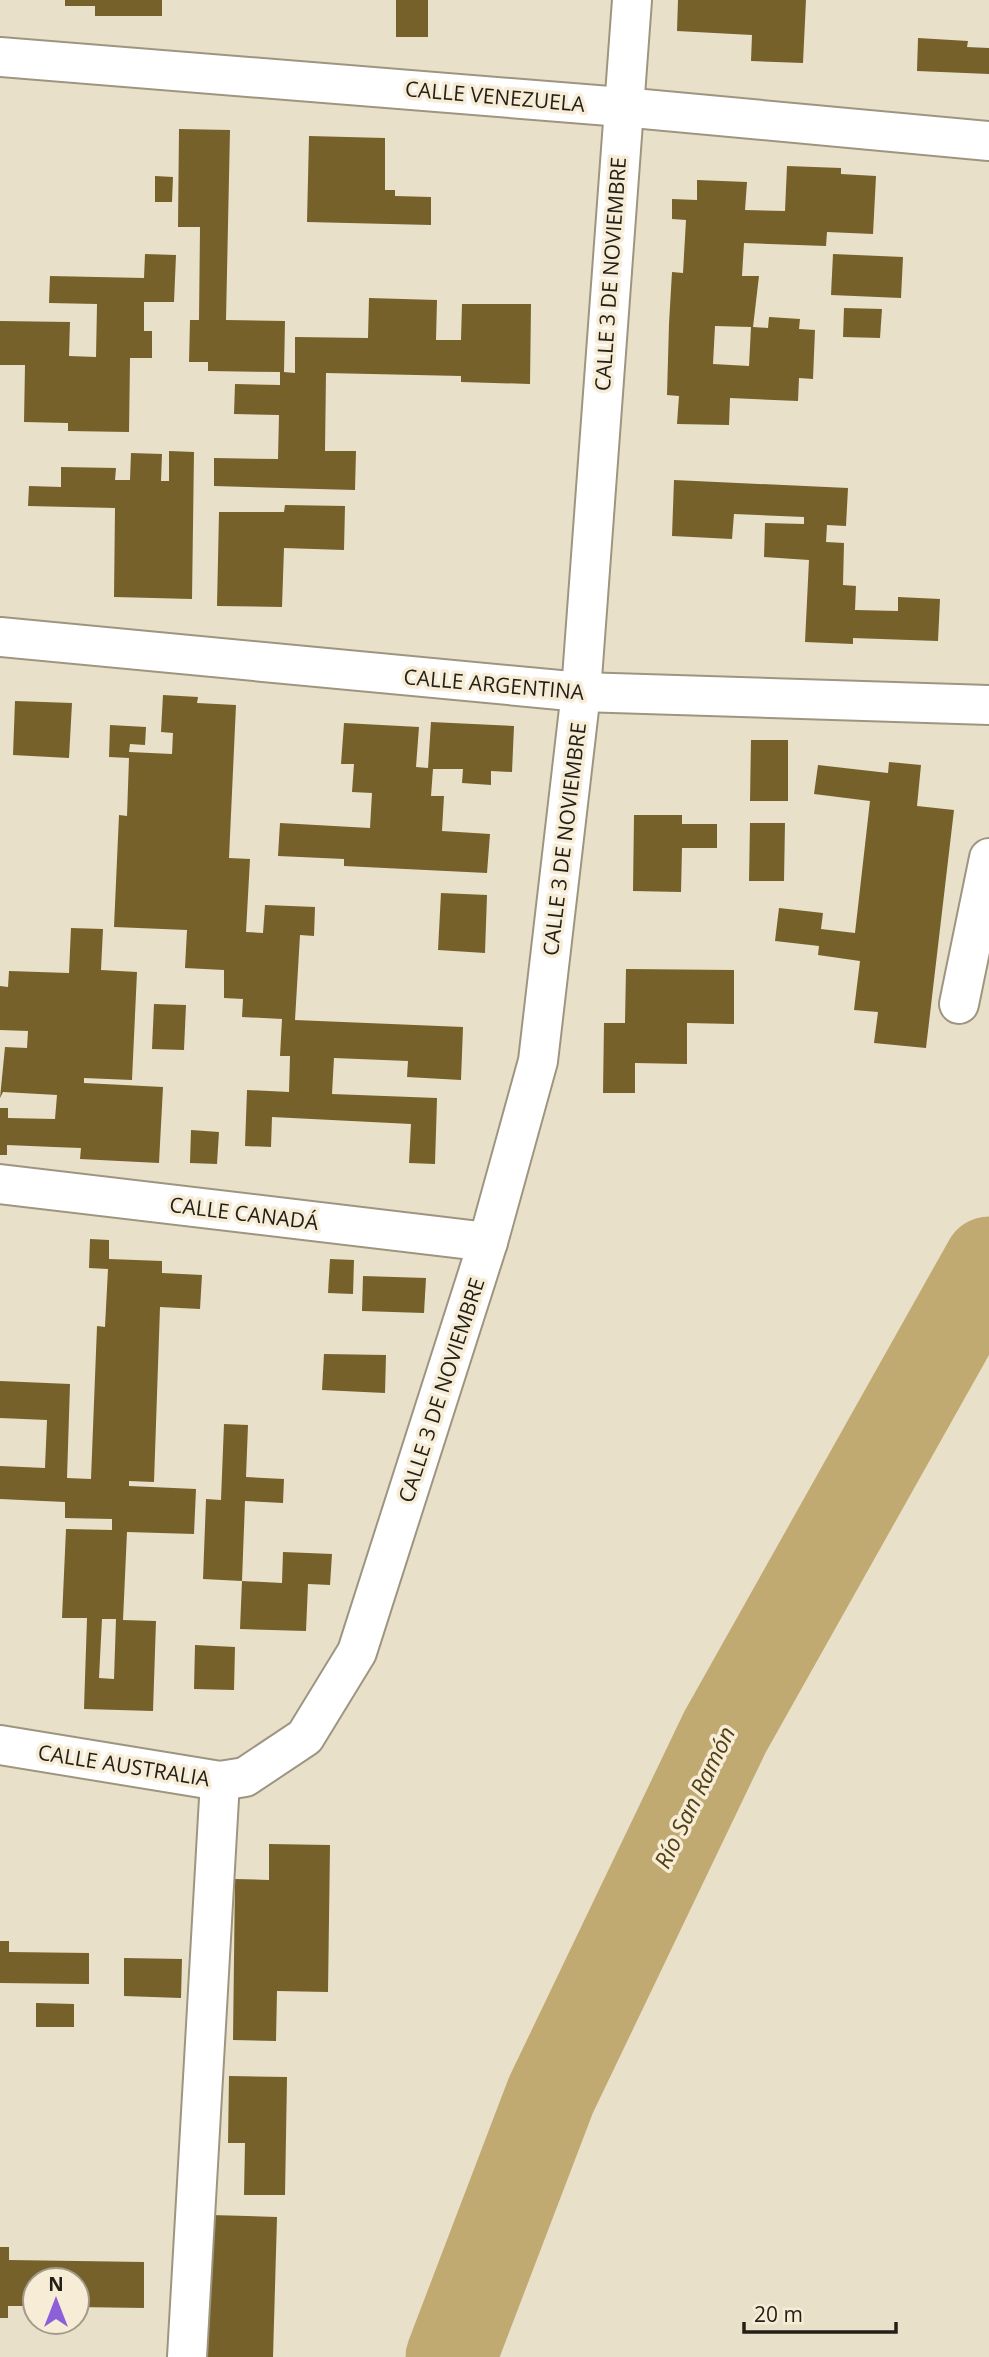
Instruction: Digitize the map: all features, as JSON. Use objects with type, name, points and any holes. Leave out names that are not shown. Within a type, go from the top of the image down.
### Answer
[{"type":"street","name":"CALLE 3 DE NOVIEMBRE","points":[[357,1652],[488,1242],[538,1061],[581,692],[622,107],[632,0]]},
{"type":"street","name":"CALLE VENEZUELA","points":[[0,57],[622,107],[989,141]]},
{"type":"street","name":"CALLE ARGENTINA","points":[[0,637],[581,692],[989,705]]},
{"type":"street","points":[[958,1004],[989,858]]},
{"type":"street","name":"CALLE CANADÁ","points":[[0,1184],[488,1242]]},
{"type":"street","name":"CALLE AUSTRALIA","points":[[0,1745],[220,1781],[245,1777],[304,1737],[357,1652]]},
{"type":"street","points":[[187,2357],[220,1781]]},
{"type":"building","points":[[65,0],[162,0],[162,16],[95,16],[95,6],[65,6]]},
{"type":"building","points":[[396,0],[428,0],[428,37],[396,37]]},
{"type":"building","points":[[678,0],[806,0],[803,63],[751,61],[752,35],[677,31]]},
{"type":"building","points":[[918,38],[968,41],[967,47],[989,48],[989,74],[917,71]]},
{"type":"building","points":[[179,129],[230,130],[226,320],[285,321],[284,372],[295,373],[295,337],[368,338],[369,298],[437,300],[436,340],[461,340],[462,304],[531,304],[530,384],[461,382],[461,376],[326,373],[325,451],[356,451],[355,490],[214,486],[214,458],[278,459],[279,415],[234,414],[235,384],[280,385],[280,372],[208,371],[208,362],[189,362],[190,320],[199,320],[200,227],[178,227]]},
{"type":"building","points":[[309,136],[385,138],[385,190],[395,190],[395,196],[431,197],[431,225],[307,222]]},
{"type":"building","points":[[787,166],[841,168],[841,174],[876,176],[873,234],[827,232],[826,246],[744,243],[742,276],[759,276],[753,327],[768,328],[769,317],[800,319],[799,329],[815,330],[813,379],[799,378],[798,401],[730,398],[729,425],[677,424],[679,396],[667,395],[669,324],[672,272],[683,273],[686,220],[672,219],[672,199],[697,200],[697,180],[747,182],[745,210],[785,211]],"holes":[[[715,326],[751,327],[749,366],[713,364]]]},
{"type":"building","points":[[155,176],[173,177],[172,202],[155,202]]},
{"type":"building","points":[[145,254],[176,255],[174,302],[144,302],[144,331],[152,331],[152,358],[130,358],[129,432],[68,431],[68,423],[24,422],[25,365],[0,365],[0,321],[70,322],[69,356],[96,357],[97,304],[49,303],[50,276],[144,278]]},
{"type":"building","points":[[833,254],[903,257],[901,298],[831,295]]},
{"type":"building","points":[[844,308],[882,309],[880,338],[843,337]]},
{"type":"building","points":[[169,451],[194,452],[192,599],[114,597],[115,508],[28,506],[29,486],[61,487],[61,467],[116,468],[115,480],[130,480],[131,453],[162,454],[161,481],[169,481]]},
{"type":"building","points":[[674,480],[848,488],[846,526],[827,525],[826,542],[844,543],[843,585],[856,586],[855,610],[898,611],[898,597],[940,599],[938,641],[853,638],[853,644],[805,642],[809,560],[764,557],[765,523],[804,524],[804,517],[734,514],[732,539],[672,536]]},
{"type":"building","points":[[285,505],[345,506],[344,550],[284,548],[282,607],[217,606],[219,512],[284,512]]},
{"type":"building","points":[[163,695],[198,697],[197,703],[236,705],[229,858],[250,859],[246,932],[263,933],[265,905],[315,907],[314,936],[300,935],[295,1020],[463,1027],[461,1080],[407,1077],[408,1061],[334,1058],[332,1094],[437,1098],[435,1164],[409,1163],[411,1124],[272,1117],[271,1147],[245,1146],[247,1090],[289,1092],[290,1056],[280,1056],[282,1019],[242,1017],[243,999],[224,998],[224,970],[185,968],[187,930],[114,927],[119,815],[127,816],[129,758],[109,757],[110,725],[146,727],[145,745],[130,744],[129,752],[172,754],[173,733],[161,732]]},
{"type":"building","points":[[15,701],[72,703],[69,758],[13,755]]},
{"type":"building","points":[[431,722],[514,726],[512,772],[491,771],[491,785],[462,783],[463,769],[433,769],[431,796],[444,796],[442,831],[490,834],[487,873],[344,866],[344,859],[278,856],[280,823],[370,828],[372,793],[352,792],[354,764],[341,764],[344,723],[419,727],[416,767],[428,768]]},
{"type":"building","points":[[751,740],[788,740],[788,801],[750,801]]},
{"type":"building","points":[[889,762],[921,765],[917,806],[954,810],[926,1048],[874,1043],[878,1012],[854,1010],[860,961],[818,955],[819,946],[775,941],[779,908],[823,913],[821,929],[855,933],[870,801],[814,794],[818,765],[888,773]]},
{"type":"building","points":[[634,815],[682,815],[682,824],[717,824],[717,848],[682,848],[681,892],[633,891]]},
{"type":"building","points":[[750,823],[785,823],[784,881],[749,881]]},
{"type":"building","points":[[441,893],[487,895],[485,953],[438,950]]},
{"type":"building","points":[[71,928],[103,929],[101,970],[137,972],[132,1080],[84,1078],[84,1083],[163,1087],[159,1163],[80,1159],[81,1148],[7,1145],[7,1155],[0,1155],[0,1108],[8,1108],[8,1118],[55,1119],[57,1095],[3,1092],[0,1098],[5,1047],[27,1048],[28,1031],[0,1030],[0,986],[8,987],[9,971],[69,973]]},
{"type":"building","points":[[626,969],[734,970],[734,1024],[687,1023],[687,1064],[635,1063],[635,1093],[603,1093],[604,1023],[625,1023]]},
{"type":"building","points":[[154,1004],[186,1005],[184,1050],[152,1049]]},
{"type":"building","points":[[191,1130],[219,1132],[217,1164],[190,1163]]},
{"type":"building","points":[[90,1239],[109,1240],[109,1259],[162,1261],[162,1273],[202,1275],[200,1309],[160,1307],[154,1482],[129,1481],[129,1486],[196,1489],[194,1534],[127,1532],[123,1620],[156,1621],[153,1711],[84,1709],[87,1618],[62,1618],[66,1529],[112,1530],[112,1519],[65,1518],[65,1502],[0,1499],[0,1466],[45,1468],[47,1420],[0,1418],[0,1381],[70,1384],[67,1478],[91,1479],[97,1326],[105,1327],[108,1269],[89,1268]],"holes":[[[102,1619],[116,1619],[114,1679],[99,1678]]]},
{"type":"building","points":[[330,1259],[354,1260],[353,1294],[328,1293]]},
{"type":"building","points":[[363,1276],[426,1278],[424,1313],[362,1311]]},
{"type":"building","points":[[324,1354],[386,1355],[385,1393],[322,1390]]},
{"type":"building","points":[[224,1424],[248,1425],[246,1477],[284,1479],[283,1503],[245,1501],[242,1581],[203,1579],[206,1499],[221,1500]]},
{"type":"building","points":[[283,1552],[332,1554],[330,1585],[308,1584],[306,1631],[240,1629],[242,1581],[282,1583]]},
{"type":"building","points":[[195,1645],[235,1647],[234,1690],[194,1689]]},
{"type":"building","points":[[269,1844],[330,1845],[328,1992],[277,1991],[276,2041],[233,2040],[235,1879],[269,1880]]},
{"type":"building","points":[[0,1941],[9,1941],[9,1952],[89,1953],[89,1984],[0,1983]]},
{"type":"building","points":[[124,1958],[182,1959],[181,1998],[124,1996]]},
{"type":"building","points":[[36,2003],[74,2004],[74,2027],[36,2027]]},
{"type":"building","points":[[229,2076],[287,2077],[285,2195],[244,2195],[245,2143],[228,2143]]},
{"type":"building","points":[[211,2215],[277,2217],[273,2357],[207,2357]]},
{"type":"building","points":[[0,2247],[9,2247],[9,2260],[144,2262],[144,2308],[91,2307],[91,2266],[21,2266],[21,2306],[8,2306],[8,2318],[0,2318]]},
{"type":"waterway","name":"Río San Ramón","points":[[451,2357],[551,2095],[725,1732],[989,1262]]}]
